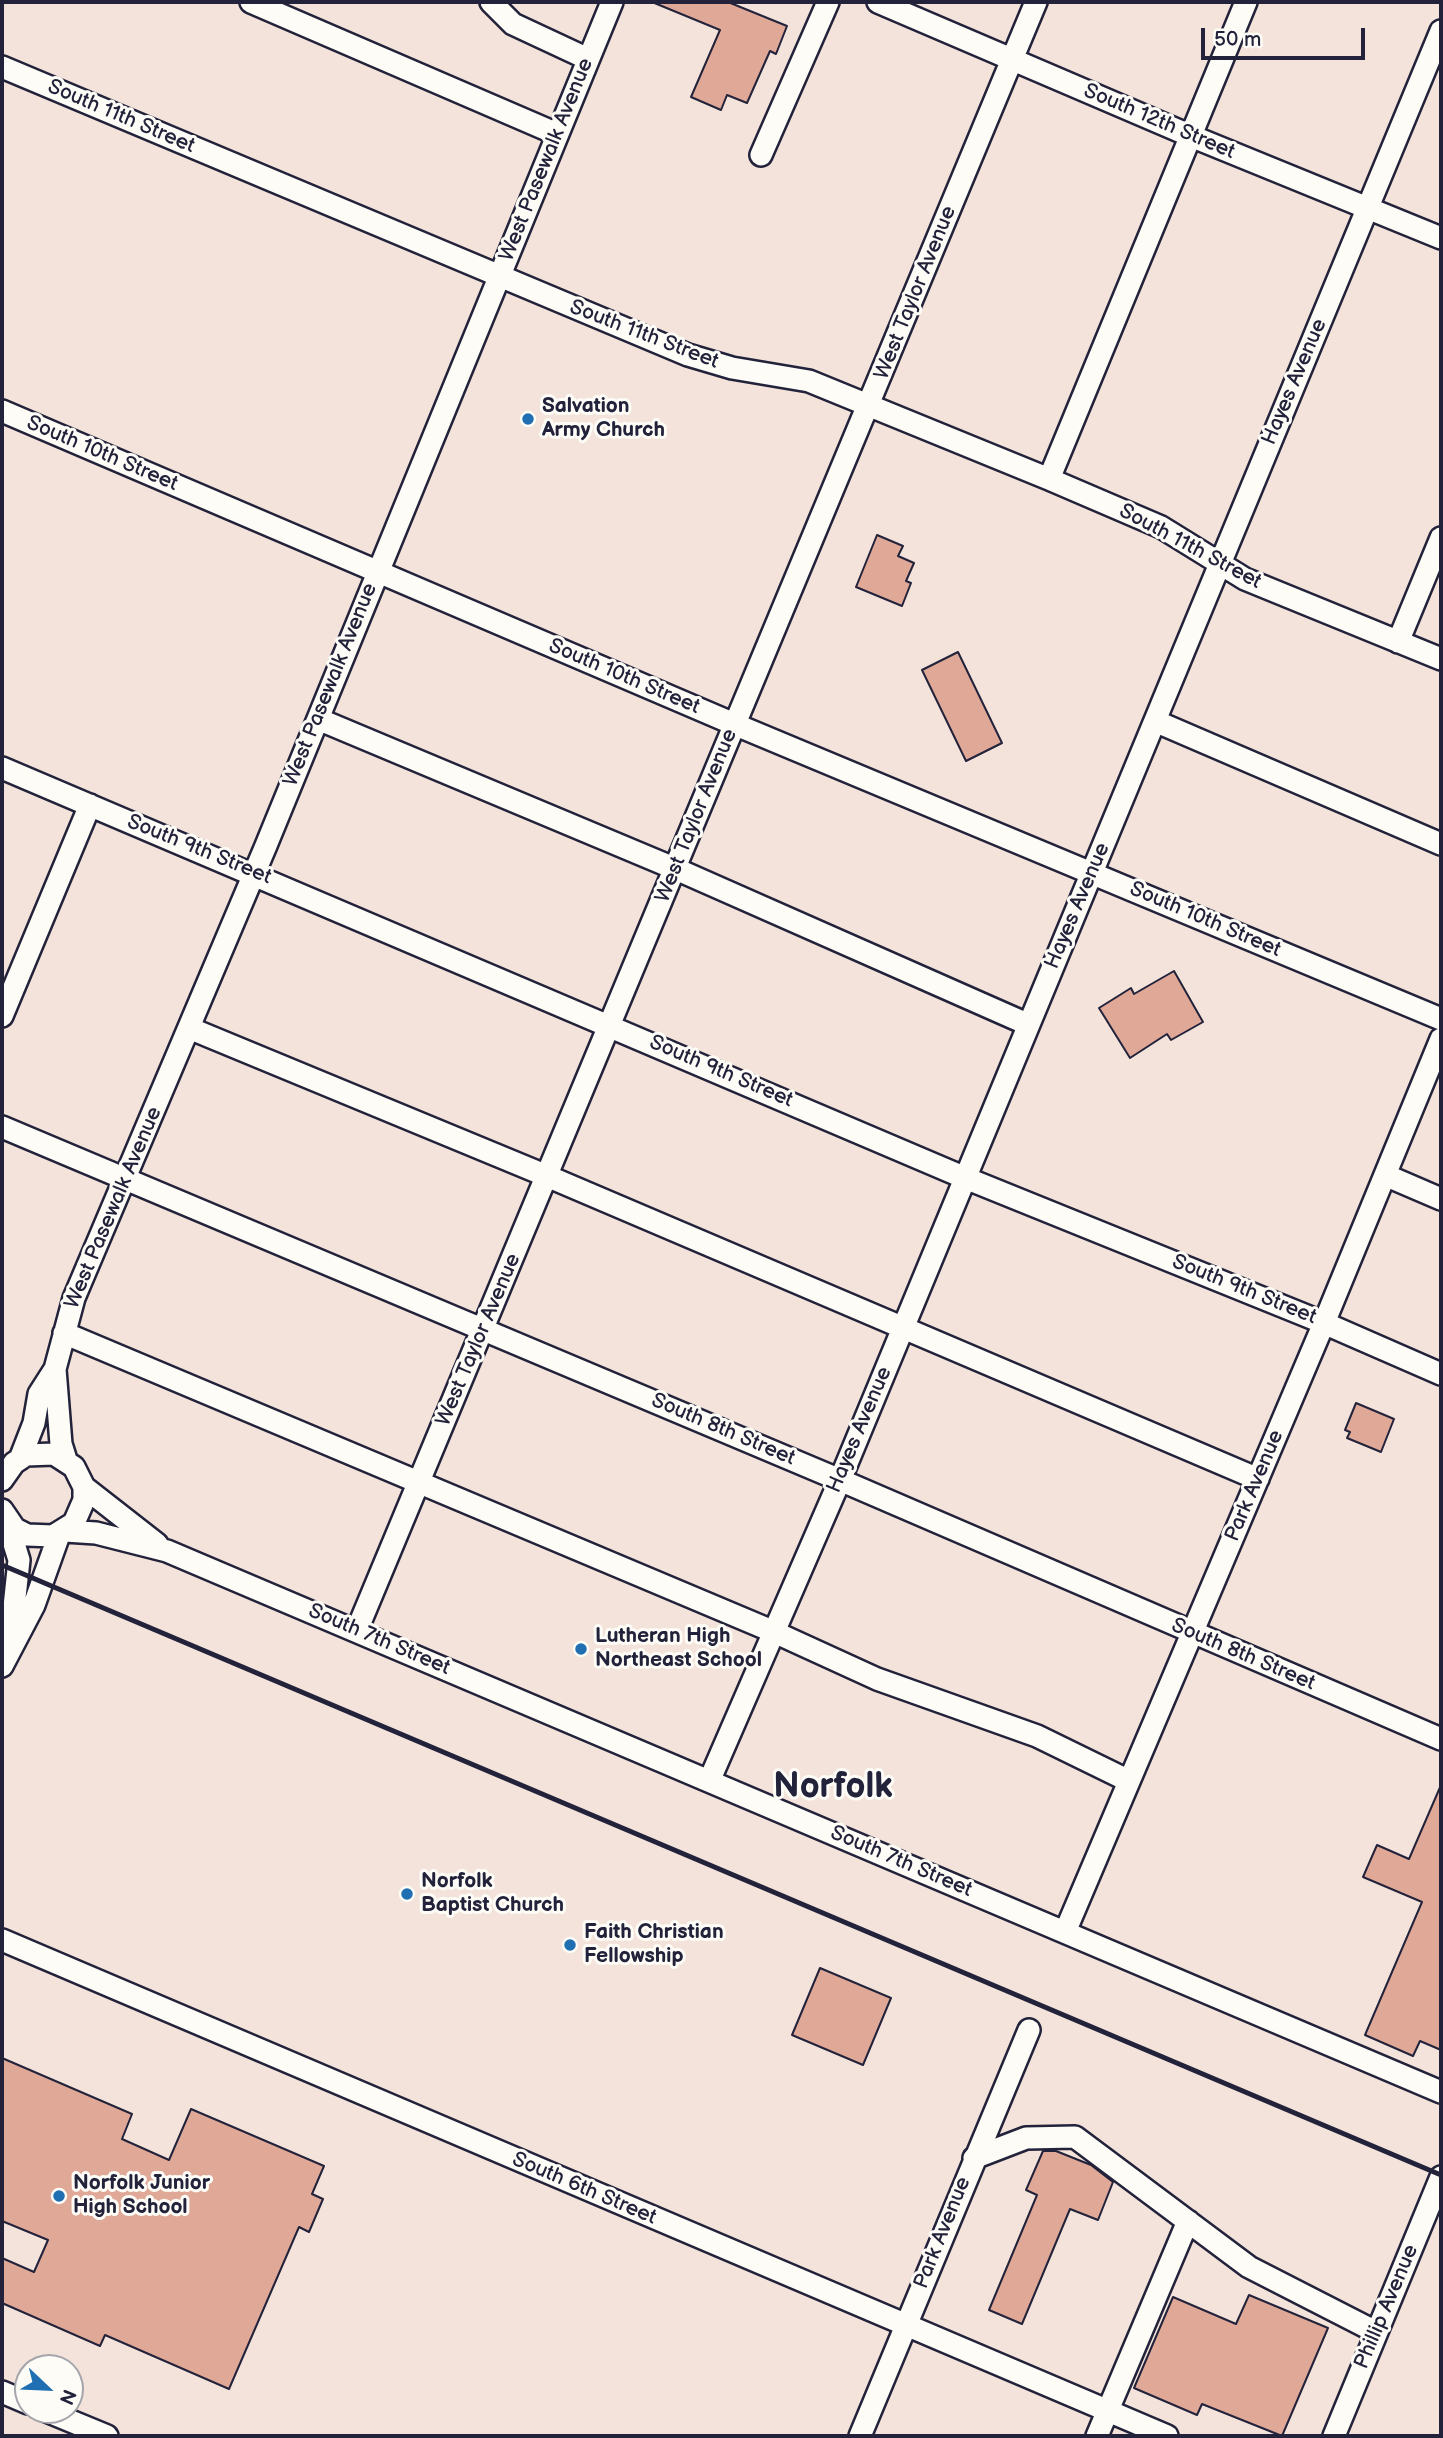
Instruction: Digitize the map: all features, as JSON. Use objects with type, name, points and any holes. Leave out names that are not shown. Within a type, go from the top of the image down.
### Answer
[{"type":"street","points":[[251,2],[557,134]]},
{"type":"street","points":[[491,2],[513,24],[588,59]]},
{"type":"street","name":"West Pasewalk Avenue","points":[[9,1466],[34,1423],[39,1394],[55,1369],[74,1298],[318,719],[612,2]]},
{"type":"street","points":[[761,155],[828,2]]},
{"type":"street","name":"South 12th Street","points":[[878,2],[1191,136],[1441,238]]},
{"type":"street","name":"West Taylor Avenue","points":[[357,1630],[1036,2]]},
{"type":"street","points":[[1049,479],[1246,2]]},
{"type":"street","name":"Hayes Avenue","points":[[710,1779],[772,1631],[840,1480],[1027,1024],[1094,873],[1219,564],[1441,31]]},
{"type":"street","name":"South 11th Street","points":[[2,66],[688,355],[732,368],[809,381],[1049,479],[1161,527],[1245,579],[1441,659]]},
{"type":"street","name":"South 10th Street","points":[[2,411],[734,724],[1441,1019]]},
{"type":"street","points":[[1398,642],[1441,538]]},
{"type":"street","points":[[318,719],[676,869],[1027,1024]]},
{"type":"street","points":[[1155,721],[1441,844]]},
{"type":"street","name":"South 9th Street","points":[[2,768],[254,872],[963,1177],[1324,1323],[1441,1374]]},
{"type":"street","points":[[2,1016],[90,805]]},
{"type":"street","points":[[189,1028],[547,1176],[1258,1479]]},
{"type":"street","name":"Park Avenue","points":[[1065,1932],[1324,1323],[1441,1038]]},
{"type":"street","name":"South 8th Street","points":[[2,1127],[840,1480],[1441,1739]]},
{"type":"street","points":[[1385,1175],[1441,1199]]},
{"type":"street","points":[[64,1333],[932,1701],[1037,1737],[1129,1781]]},
{"type":"street","name":"West Pasewalk Avenue","points":[[55,1369],[61,1444],[66,1460]]},
{"type":"street","points":[[9,1466],[39,1452],[66,1460]]},
{"type":"street","name":"South 7th Street","points":[[66,1460],[80,1476],[84,1487],[167,1551]]},
{"type":"street","points":[[2,1666],[10,1645],[34,1605],[62,1533],[81,1512],[84,1487]]},
{"type":"street","points":[[4,1515],[19,1560],[10,1645]]},
{"type":"street","name":"South 7th Street","points":[[4,1515],[27,1535],[40,1538],[62,1533],[96,1532],[167,1551],[710,1779],[1441,2092]]},
{"type":"street","name":"South 6th Street","points":[[2,1940],[1167,2436]]},
{"type":"street","name":"Park Avenue","points":[[860,2436],[1029,2030]]},
{"type":"street","points":[[974,2158],[1026,2137],[1076,2137],[1249,2267],[1376,2332]]},
{"type":"street","name":"Phillip Avenue","points":[[1334,2436],[1441,2178]]},
{"type":"street","points":[[1097,2436],[1188,2221]]},
{"type":"street","points":[[78,2424],[107,2436]]},
{"type":"building","points":[[652,2],[728,2],[787,26],[776,54],[770,51],[747,103],[727,95],[721,110],[691,97],[720,30]]},
{"type":"building","points":[[877,535],[903,546],[898,556],[914,563],[906,581],[911,583],[902,606],[856,587]]},
{"type":"building","points":[[958,652],[1002,743],[966,761],[922,670]]},
{"type":"building","points":[[1174,971],[1203,1022],[1171,1040],[1167,1034],[1130,1058],[1099,1008],[1131,988],[1134,994]]},
{"type":"building","points":[[1356,1403],[1394,1419],[1381,1452],[1347,1438],[1350,1432],[1345,1430]]},
{"type":"building","points":[[1441,1785],[1441,2050],[1420,2041],[1413,2056],[1365,2035],[1422,1902],[1363,1877],[1377,1845],[1409,1859]]},
{"type":"building","points":[[820,1968],[891,1998],[863,2065],[792,2035]]},
{"type":"building","points":[[2,2058],[132,2114],[122,2139],[169,2160],[191,2109],[324,2166],[312,2194],[323,2199],[309,2232],[299,2227],[229,2389],[105,2335],[100,2346],[2,2303],[2,2258],[34,2272],[48,2240],[2,2221]]},
{"type":"building","points":[[1043,2151],[1056,2151],[1091,2165],[1113,2182],[1098,2220],[1070,2209],[1022,2324],[989,2310],[1037,2195],[1026,2190]]},
{"type":"building","points":[[1249,2295],[1328,2328],[1282,2436],[1202,2404],[1197,2415],[1134,2388],[1173,2297],[1236,2324]]},
{"type":"railway","points":[[2,1565],[1441,2175]]},
{"type":"place","name":"Salvation Army Church","points":[[528,419]]},
{"type":"place","name":"Lutheran High Northeast School","points":[[581,1649]]},
{"type":"place","name":"Norfolk Baptist Church","points":[[407,1894]]},
{"type":"place","name":"Faith Christian Fellowship","points":[[570,1945]]},
{"type":"place","name":"Norfolk Junior High School","points":[[59,2196]]},
{"type":"district","name":"Norfolk","points":[[833,1788]]}]
